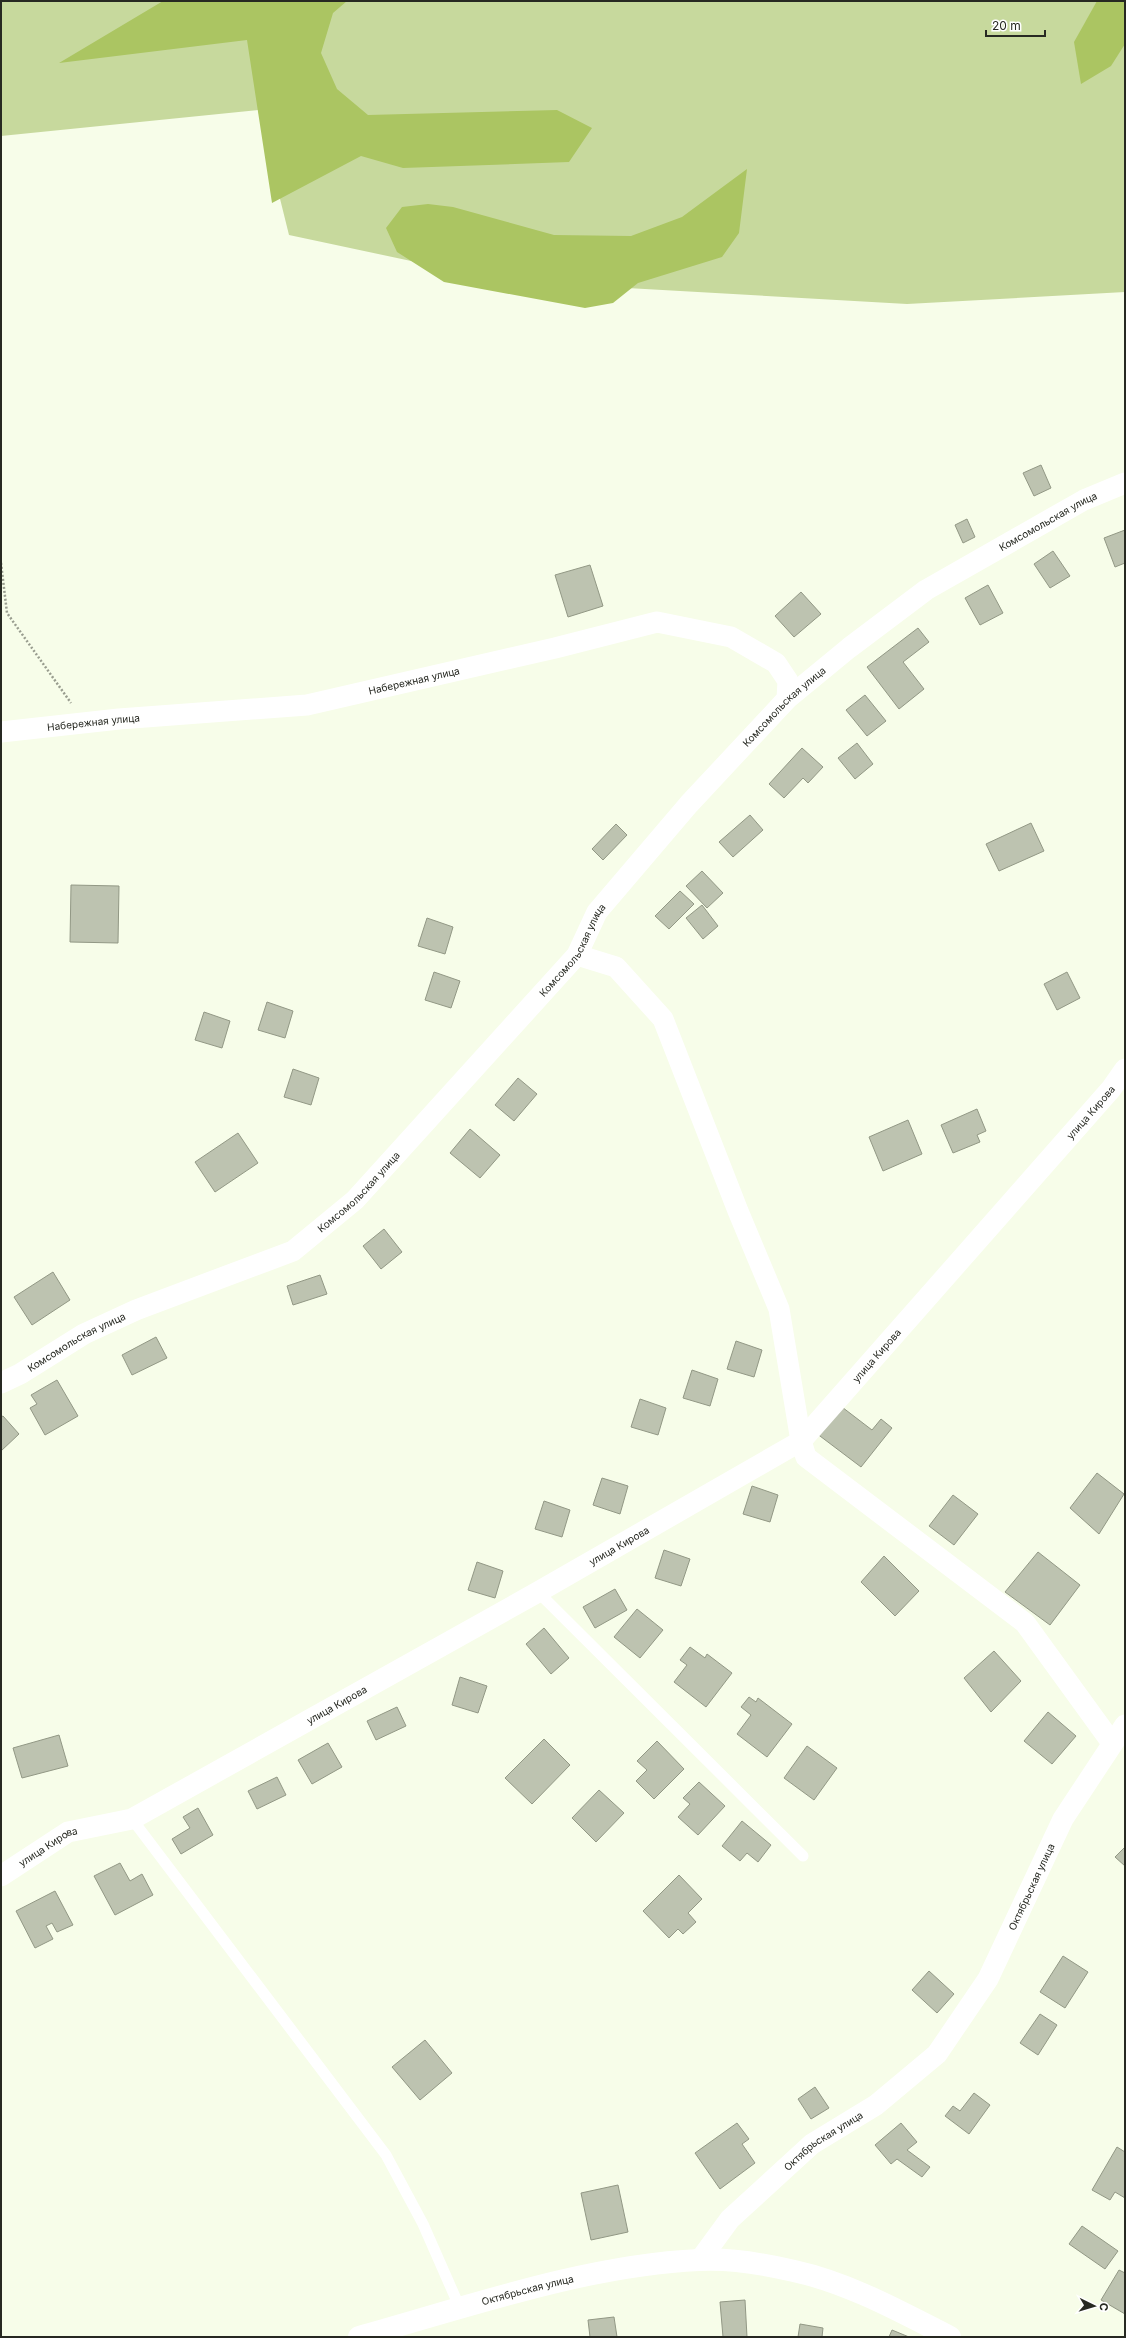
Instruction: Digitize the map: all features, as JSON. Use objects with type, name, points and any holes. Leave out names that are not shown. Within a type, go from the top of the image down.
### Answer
[{"type":"street","name":"Комсомольская улица","points":[[1,1383],[20,1374],[84,1334],[136,1310],[293,1251],[355,1200],[577,955],[597,912],[689,804],[787,699],[849,648],[926,590],[1084,500],[1125,483]]},
{"type":"street","name":"Набережная улица","points":[[1,732],[86,723],[307,705],[555,648],[657,622],[731,636],[776,663],[788,681],[787,699]]},
{"type":"street","points":[[577,955],[616,967],[663,1019],[738,1212],[779,1309],[801,1441],[806,1457],[1025,1623],[1112,1743]]},
{"type":"street","name":"улица Кирова","points":[[1,1876],[68,1832],[132,1819],[538,1592],[801,1441],[1118,1093],[1125,1069]]},
{"type":"street","name":"Октябрьская улица","points":[[359,2337],[460,2308],[575,2278],[652,2264],[700,2260],[730,2219],[812,2144],[876,2105],[937,2054],[988,1979],[1064,1818],[1125,1725]]},
{"type":"street","points":[[700,2260],[732,2261],[795,2271],[862,2295],[950,2337]]},
{"type":"lane","points":[[538,1592],[803,1856]]},
{"type":"lane","points":[[132,1819],[386,2155],[423,2224],[460,2308]]},
{"type":"path","points":[[1,563],[7,613],[86,723]]},
{"type":"green space","points":[[1,1],[1125,1],[1125,292],[907,304],[505,281],[289,235],[258,110],[1,136]]},
{"type":"green space","points":[[163,1],[347,1],[333,13],[321,53],[337,89],[368,115],[557,110],[592,128],[569,162],[403,168],[361,156],[272,203],[247,40],[59,63]]},
{"type":"green space","points":[[1097,1],[1125,1],[1125,44],[1111,66],[1081,84],[1074,42]]},
{"type":"green space","points":[[747,169],[739,233],[722,257],[638,283],[613,303],[585,308],[444,282],[397,252],[386,228],[402,207],[428,204],[453,207],[554,235],[631,236],[682,217]]},
{"type":"building","points":[[1041,465],[1051,488],[1034,496],[1023,473]]},
{"type":"building","points":[[967,519],[975,537],[963,543],[955,525]]},
{"type":"building","points":[[1125,530],[1125,563],[1115,567],[1104,538]]},
{"type":"building","points":[[1053,551],[1070,576],[1050,588],[1034,564]]},
{"type":"building","points":[[590,565],[603,606],[568,617],[555,575]]},
{"type":"building","points":[[988,585],[1003,613],[980,625],[965,598]]},
{"type":"building","points":[[801,592],[821,614],[794,637],[775,616]]},
{"type":"building","points":[[918,628],[929,642],[903,662],[924,689],[899,709],[867,667]]},
{"type":"building","points":[[865,695],[886,721],[867,736],[846,710]]},
{"type":"building","points":[[857,743],[873,764],[855,779],[838,758]]},
{"type":"building","points":[[802,748],[823,767],[808,783],[803,778],[784,798],[769,784]]},
{"type":"building","points":[[750,815],[763,830],[733,857],[719,842]]},
{"type":"building","points":[[1031,823],[1044,851],[999,871],[986,844]]},
{"type":"building","points":[[616,824],[627,835],[603,860],[592,849]]},
{"type":"building","points":[[702,871],[723,893],[707,908],[686,886]]},
{"type":"building","points":[[71,885],[119,886],[118,943],[70,942]]},
{"type":"building","points":[[680,891],[694,904],[669,929],[655,916]]},
{"type":"building","points":[[702,905],[718,926],[703,939],[686,918]]},
{"type":"building","points":[[427,918],[453,927],[445,954],[418,946]]},
{"type":"building","points":[[434,972],[460,981],[451,1008],[425,1000]]},
{"type":"building","points":[[1067,972],[1080,998],[1057,1010],[1044,984]]},
{"type":"building","points":[[267,1002],[293,1011],[285,1038],[258,1030]]},
{"type":"building","points":[[204,1012],[230,1021],[222,1048],[195,1040]]},
{"type":"building","points":[[293,1069],[319,1078],[311,1105],[284,1097]]},
{"type":"building","points":[[518,1078],[537,1094],[514,1121],[495,1105]]},
{"type":"building","points":[[977,1109],[986,1131],[977,1135],[980,1142],[953,1153],[941,1125]]},
{"type":"building","points":[[908,1120],[922,1154],[883,1171],[869,1137]]},
{"type":"building","points":[[470,1129],[500,1155],[480,1178],[450,1153]]},
{"type":"building","points":[[238,1133],[258,1163],[215,1192],[195,1162]]},
{"type":"building","points":[[384,1229],[402,1252],[381,1269],[363,1246]]},
{"type":"building","points":[[53,1272],[70,1300],[32,1325],[14,1297]]},
{"type":"building","points":[[320,1275],[327,1294],[293,1305],[287,1286]]},
{"type":"building","points":[[156,1337],[167,1358],[132,1375],[122,1355]]},
{"type":"building","points":[[736,1341],[762,1350],[754,1377],[727,1369]]},
{"type":"building","points":[[692,1370],[718,1379],[710,1406],[683,1398]]},
{"type":"building","points":[[57,1380],[78,1416],[45,1435],[30,1408],[37,1404],[31,1395]]},
{"type":"building","points":[[640,1399],[666,1408],[658,1435],[631,1427]]},
{"type":"building","points":[[838,1404],[872,1430],[881,1419],[892,1428],[861,1467],[816,1433]]},
{"type":"building","points":[[3,1416],[19,1434],[1,1451],[1,1417]]},
{"type":"building","points":[[1097,1473],[1124,1494],[1099,1534],[1070,1508]]},
{"type":"building","points":[[602,1478],[628,1486],[620,1514],[593,1505]]},
{"type":"building","points":[[752,1486],[778,1495],[770,1522],[743,1514]]},
{"type":"building","points":[[953,1495],[978,1514],[954,1545],[929,1526]]},
{"type":"building","points":[[544,1501],[570,1510],[562,1537],[535,1529]]},
{"type":"building","points":[[664,1550],[690,1559],[681,1586],[655,1578]]},
{"type":"building","points":[[1038,1552],[1080,1585],[1050,1625],[1005,1592]]},
{"type":"building","points":[[884,1556],[919,1591],[895,1616],[861,1582]]},
{"type":"building","points":[[477,1562],[503,1571],[495,1598],[468,1590]]},
{"type":"building","points":[[615,1589],[627,1610],[595,1628],[583,1607]]},
{"type":"building","points":[[637,1609],[663,1630],[640,1658],[614,1637]]},
{"type":"building","points":[[544,1628],[569,1658],[551,1674],[526,1644]]},
{"type":"building","points":[[690,1647],[705,1658],[707,1654],[732,1673],[706,1707],[674,1682],[687,1665],[680,1660]]},
{"type":"building","points":[[994,1651],[1021,1681],[991,1712],[964,1678]]},
{"type":"building","points":[[460,1677],[487,1686],[478,1713],[452,1705]]},
{"type":"building","points":[[749,1697],[756,1702],[758,1698],[792,1724],[767,1757],[737,1734],[751,1715],[741,1707]]},
{"type":"building","points":[[397,1707],[406,1726],[376,1740],[367,1721]]},
{"type":"building","points":[[1048,1712],[1076,1736],[1052,1764],[1024,1741]]},
{"type":"building","points":[[59,1735],[68,1766],[22,1778],[13,1748]]},
{"type":"building","points":[[544,1739],[570,1765],[532,1804],[505,1778]]},
{"type":"building","points":[[657,1741],[684,1769],[654,1799],[636,1781],[647,1770],[637,1761]]},
{"type":"building","points":[[328,1743],[342,1767],[312,1784],[298,1760]]},
{"type":"building","points":[[807,1746],[837,1768],[814,1800],[784,1778]]},
{"type":"building","points":[[277,1777],[286,1795],[257,1809],[248,1791]]},
{"type":"building","points":[[699,1782],[725,1806],[698,1835],[678,1817],[690,1804],[683,1798]]},
{"type":"building","points":[[599,1790],[624,1813],[596,1842],[572,1818]]},
{"type":"building","points":[[198,1808],[213,1835],[181,1854],[172,1839],[190,1828],[183,1817]]},
{"type":"building","points":[[742,1821],[771,1845],[758,1862],[747,1853],[740,1861],[722,1846]]},
{"type":"building","points":[[1125,1847],[1125,1866],[1115,1857]]},
{"type":"building","points":[[120,1863],[130,1881],[142,1874],[153,1895],[115,1915],[94,1876]]},
{"type":"building","points":[[679,1875],[702,1899],[688,1913],[696,1922],[683,1934],[678,1929],[669,1938],[643,1911]]},
{"type":"building","points":[[55,1891],[73,1925],[57,1932],[52,1923],[46,1926],[53,1939],[35,1948],[16,1911]]},
{"type":"building","points":[[1063,1956],[1088,1972],[1065,2008],[1040,1992]]},
{"type":"building","points":[[929,1971],[954,1994],[937,2013],[912,1990]]},
{"type":"building","points":[[1040,2014],[1057,2025],[1038,2055],[1020,2043]]},
{"type":"building","points":[[425,2040],[452,2073],[420,2100],[392,2067]]},
{"type":"building","points":[[815,2087],[829,2108],[811,2119],[798,2099]]},
{"type":"building","points":[[974,2093],[990,2105],[969,2134],[945,2116],[953,2106],[960,2111]]},
{"type":"building","points":[[737,2123],[749,2139],[742,2144],[755,2163],[720,2189],[695,2153]]},
{"type":"building","points":[[901,2123],[917,2142],[907,2150],[930,2167],[922,2177],[897,2159],[891,2164],[875,2145]]},
{"type":"building","points":[[1117,2147],[1125,2152],[1125,2198],[1115,2192],[1110,2200],[1092,2190]]},
{"type":"building","points":[[618,2185],[628,2232],[591,2240],[581,2193]]},
{"type":"building","points":[[1082,2226],[1118,2251],[1105,2269],[1069,2244]]},
{"type":"building","points":[[1119,2270],[1125,2273],[1125,2314],[1101,2300]]},
{"type":"building","points":[[745,2300],[747,2337],[723,2337],[720,2302]]},
{"type":"building","points":[[614,2317],[617,2337],[590,2337],[588,2320]]},
{"type":"building","points":[[800,2324],[823,2328],[822,2337],[798,2337]]},
{"type":"building","points":[[892,2330],[909,2337],[889,2337]]}]
